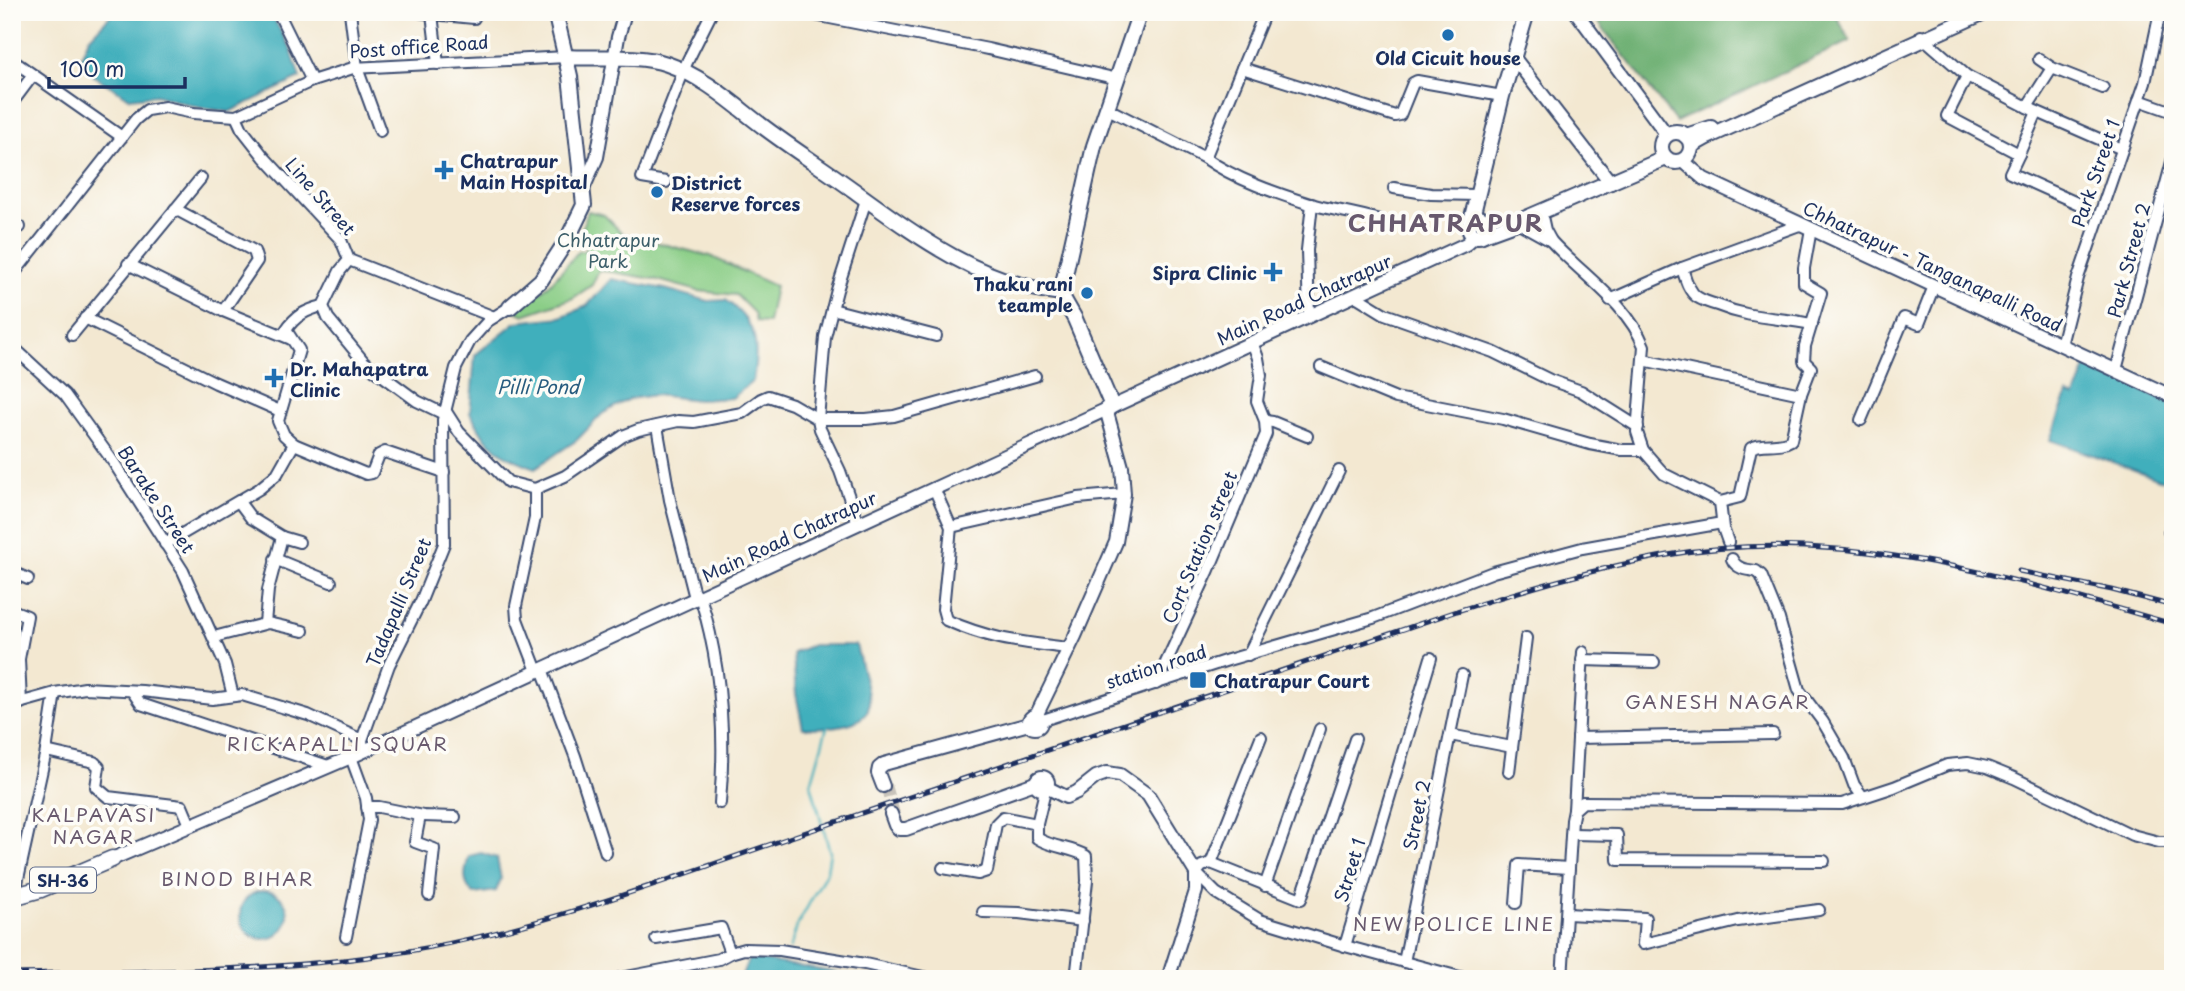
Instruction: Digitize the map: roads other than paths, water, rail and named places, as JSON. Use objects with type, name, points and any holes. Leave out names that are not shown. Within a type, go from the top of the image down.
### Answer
[{"type":"main road","points":[[510,307],[541,279],[567,240],[584,205],[566,57],[555,12]]},
{"type":"main road","points":[[1109,408],[1075,319],[1060,293],[1094,146],[1140,12]]},
{"type":"main road","points":[[1479,227],[1527,12]]},
{"type":"main road","points":[[1479,227],[1476,195],[1502,96],[1535,12]]},
{"type":"main road","points":[[1680,137],[1690,153],[1683,161],[1673,162],[1664,155],[1662,143],[1680,137],[1704,131],[1979,13]]},
{"type":"main road","name":"Post office Road","points":[[566,57],[645,59],[684,71],[718,91],[798,153],[925,242],[962,261],[1037,289],[1060,293]]},
{"type":"main road","points":[[1479,227],[1517,222],[1664,155]]},
{"type":"main road","points":[[1479,227],[1609,179]]},
{"type":"main road","name":"SH-36","points":[[13,897],[41,889],[112,859]]},
{"type":"street","points":[[350,12],[357,68],[380,131]]},
{"type":"street","points":[[419,12],[474,18]]},
{"type":"street","points":[[583,189],[597,157],[625,12]]},
{"type":"street","points":[[666,182],[642,178],[684,71],[712,12]]},
{"type":"street","points":[[799,12],[1118,79]]},
{"type":"street","points":[[1205,158],[1265,12]]},
{"type":"street","points":[[1576,12],[1680,137]]},
{"type":"street","points":[[1584,12],[1680,137]]},
{"type":"street","name":"Park Street 1","points":[[2061,345],[2078,278],[2145,83],[2160,12]]},
{"type":"street","points":[[432,14],[438,64]]},
{"type":"street","points":[[281,15],[312,81]]},
{"type":"street","points":[[1922,37],[1967,76],[2032,110],[2122,149]]},
{"type":"street","name":"Post office Road","points":[[236,116],[312,81],[357,68],[566,57]]},
{"type":"street","points":[[2039,59],[2052,68],[2103,88]]},
{"type":"street","points":[[12,60],[121,137]]},
{"type":"street","points":[[1517,60],[1609,179]]},
{"type":"street","points":[[1242,68],[1395,116],[1400,114],[1413,83],[1417,81],[1502,96]]},
{"type":"street","points":[[2052,68],[2032,110],[2019,154],[2010,173],[2079,204]]},
{"type":"street","points":[[12,103],[33,75]]},
{"type":"street","points":[[1967,76],[1947,116],[2019,154]]},
{"type":"street","points":[[2139,100],[2173,112]]},
{"type":"street","points":[[12,276],[121,137],[147,110],[165,107],[193,113],[236,116]]},
{"type":"street","points":[[1108,109],[1266,187],[1311,204],[1355,212],[1379,220]]},
{"type":"street","name":"Line Street","points":[[236,116],[242,129],[264,157],[341,240],[349,260],[340,271],[323,306]]},
{"type":"street","name":"Park Street 2","points":[[2116,370],[2173,159]]},
{"type":"street","name":"Chhatrapur - Tanganapalli Road","points":[[1683,161],[1704,179],[2173,397]]},
{"type":"street","points":[[72,335],[201,178]]},
{"type":"street","points":[[1394,188],[1431,194],[1476,195]]},
{"type":"street","points":[[858,523],[841,471],[820,429],[818,419],[825,337],[866,200]]},
{"type":"street","points":[[1309,316],[1307,250],[1311,204]]},
{"type":"street","points":[[175,209],[254,251],[257,261],[223,311]]},
{"type":"street","points":[[1541,212],[1551,241]]},
{"type":"street","points":[[1517,222],[1551,241],[1610,300],[1639,334],[1644,346],[1637,427],[1643,450],[1664,474],[1720,502],[1740,497],[1751,448],[1756,445],[1784,444],[1791,440],[1801,394],[1811,368],[1804,361],[1805,345],[1821,293],[1804,283],[1807,226],[1682,268],[1610,300]]},
{"type":"street","name":"Main Road Chatrapur","points":[[112,859],[328,766],[540,670],[1466,244],[1479,227]]},
{"type":"street","points":[[349,260],[494,317]]},
{"type":"street","points":[[128,264],[223,311],[291,339]]},
{"type":"street","points":[[1682,268],[1691,290],[1697,297],[1751,317],[1782,318],[1812,324]]},
{"type":"street","points":[[1861,420],[1905,318],[1919,324],[1934,286]]},
{"type":"street","points":[[1354,295],[1385,314],[1493,352],[1550,380],[1581,391],[1637,427]]},
{"type":"street","points":[[444,472],[385,452],[379,456],[372,473],[366,474],[294,444],[284,435],[278,421],[279,411],[299,350],[286,330],[293,320],[305,311],[323,306],[328,318],[364,362],[417,401],[444,415],[508,482],[535,489],[565,477],[623,436],[678,421],[715,419],[742,413],[761,398],[768,396],[792,404],[818,419],[894,416],[1035,376]]},
{"type":"street","name":"Tadapalli Street","points":[[359,750],[389,665],[421,601],[444,544],[444,415],[456,368],[470,341],[494,317],[510,307]]},
{"type":"street","points":[[832,309],[936,336]]},
{"type":"street","points":[[85,318],[279,411]]},
{"type":"street","points":[[1252,342],[1261,375],[1257,401],[1265,421],[1307,436]]},
{"type":"street","name":"Barake Street","points":[[12,346],[65,396],[114,463],[166,544],[183,571],[214,637],[225,664],[233,696]]},
{"type":"street","points":[[1643,360],[1801,394]]},
{"type":"street","points":[[1321,367],[1396,398],[1503,419],[1590,444],[1622,450],[1643,450]]},
{"type":"street","points":[[885,786],[882,774],[885,768],[1034,722],[1116,542],[1124,494],[1122,467],[1109,408]]},
{"type":"street","name":"Cort Station street","points":[[1156,684],[1266,435],[1265,421]]},
{"type":"street","points":[[657,426],[670,500],[710,630],[722,708],[723,772],[720,803]]},
{"type":"street","points":[[166,544],[239,502],[277,474],[294,444]]},
{"type":"street","points":[[1248,654],[1339,471]]},
{"type":"street","points":[[933,488],[951,527],[943,609],[946,620],[972,632],[1012,643],[1068,648]]},
{"type":"street","points":[[535,489],[535,518],[516,606],[517,619],[575,757],[606,853]]},
{"type":"street","points":[[951,527],[1078,498],[1124,494]]},
{"type":"street","points":[[239,502],[251,518],[282,537],[299,542]]},
{"type":"street","points":[[1720,502],[1722,523],[1728,542]]},
{"type":"street","name":"station road","points":[[1034,722],[1248,654],[1373,618],[1505,568],[1582,548],[1722,523]]},
{"type":"street","points":[[265,623],[268,590],[282,537]]},
{"type":"street","points":[[275,559],[331,582]]},
{"type":"street","points":[[1732,559],[1734,564],[1744,570],[1756,571],[1761,575],[1779,619],[1799,690],[1823,722],[1844,758],[1854,785],[1863,797]]},
{"type":"street","points":[[12,572],[28,579]]},
{"type":"street","points":[[12,610],[27,616],[19,659],[17,704],[85,688],[212,699],[242,695],[308,715],[359,750],[369,820],[346,937]]},
{"type":"street","points":[[214,637],[265,623],[303,631]]},
{"type":"street","points":[[1509,772],[1526,638]]},
{"type":"street","points":[[1562,979],[1572,834],[1578,806],[1578,738],[1583,656],[1654,662]]},
{"type":"street","name":"Street 1","points":[[1345,946],[1431,658]]},
{"type":"street","name":"Street 2","points":[[1404,962],[1462,675]]},
{"type":"street","points":[[132,691],[141,704],[328,766]]},
{"type":"street","points":[[13,897],[46,751],[55,693]]},
{"type":"street","points":[[1265,886],[1320,729]]},
{"type":"street","points":[[1578,738],[1773,734]]},
{"type":"street","points":[[1450,735],[1512,747]]},
{"type":"street","points":[[1211,863],[1261,737]]},
{"type":"street","points":[[1168,979],[1196,891],[1196,873],[1202,866],[1211,863],[1301,899],[1355,740]]},
{"type":"street","points":[[46,751],[94,762],[99,767],[96,787],[108,796],[182,806],[190,825]]},
{"type":"street","points":[[1578,806],[1688,801],[1842,804],[1947,765],[1968,763],[2014,778],[2036,791],[2132,835],[2159,842],[2173,842]]},
{"type":"street","points":[[893,814],[895,825],[899,829],[906,829],[1039,783],[1066,797],[1096,777],[1107,773],[1121,775],[1148,795],[1196,873],[1216,893],[1260,920],[1467,979]]},
{"type":"street","points":[[1039,783],[1037,838],[1086,856],[1088,867],[1076,979]]},
{"type":"street","points":[[367,807],[420,816],[455,817]]},
{"type":"street","points":[[420,816],[415,842],[434,849],[429,895]]},
{"type":"street","points":[[943,868],[978,874],[987,871],[996,824],[1003,817],[1037,824]]},
{"type":"street","points":[[1572,834],[1618,835],[1618,860],[1824,861]]},
{"type":"street","points":[[1516,903],[1519,865],[1569,868]]},
{"type":"street","points":[[1567,914],[1645,918],[1643,944],[1738,922],[1819,911]]},
{"type":"street","points":[[983,912],[1019,913],[1083,921]]},
{"type":"street","points":[[656,939],[721,928],[730,953]]},
{"type":"street","points":[[616,979],[719,960],[744,949],[780,950],[865,964],[932,979]]},
{"type":"street","points":[[1761,979],[1810,979]]},
{"type":"water","points":[[114,12],[270,12],[291,50],[300,78],[229,112],[156,95],[130,98],[94,76],[80,59],[89,38]]},
{"type":"water","name":"Pilli Pond","points":[[611,279],[665,289],[708,301],[726,300],[745,318],[754,336],[756,356],[753,381],[732,398],[698,400],[655,395],[629,399],[602,414],[577,440],[535,468],[504,455],[485,438],[470,413],[475,355],[516,322],[561,317],[587,306]]},
{"type":"water","points":[[2087,365],[2173,404],[2173,470],[2168,482],[2050,440],[2067,394],[2075,397]]},
{"type":"water","points":[[813,645],[856,645],[869,704],[867,712],[861,718],[842,725],[803,728],[796,694],[793,653]]},
{"type":"water","points":[[481,853],[497,858],[501,879],[496,891],[474,894],[467,885],[465,871],[469,856]]},
{"type":"water","points":[[264,891],[281,898],[288,915],[281,932],[264,939],[247,932],[240,915],[247,898]]},
{"type":"water","points":[[749,958],[875,979],[741,979]]},
{"type":"waterway","points":[[790,948],[797,926],[827,871],[830,852],[811,784],[827,727]]},
{"type":"tunnel","points":[[886,785],[894,814]]},
{"type":"railway","points":[[12,974],[168,971],[323,962],[426,948],[525,925],[622,895],[1457,611],[1588,573],[1668,555],[1733,547],[1861,551],[1986,574],[2173,624]]},
{"type":"railway","points":[[2019,571],[2173,606]]},
{"type":"place","name":"Old Cicuit house","points":[[1448,35]]},
{"type":"place","name":"Chatrapur Main Hospital","points":[[444,170]]},
{"type":"place","name":"District Reserve forces","points":[[657,192]]},
{"type":"place","name":"Sipra Clinic","points":[[1273,272]]},
{"type":"place","name":"Thaku rani teample","points":[[1087,293]]},
{"type":"place","name":"Dr. Mahapatra Clinic","points":[[274,378]]},
{"type":"place","name":"Chatrapur Court","points":[[1198,680]]},
{"type":"district","name":"CHHATRAPUR","points":[[1446,222]]},
{"type":"district","name":"GANESH NAGAR","points":[[1718,701]]},
{"type":"district","name":"RICKAPALLI SQUAR","points":[[338,743]]},
{"type":"district","name":"KALPAVASI NAGAR","points":[[94,825]]},
{"type":"district","name":"BINOD BIHAR","points":[[238,878]]},
{"type":"district","name":"NEW POLICE LINE","points":[[1454,923]]},
{"type":"park label","name":"Chhatrapur Park","points":[[608,249]]}]
